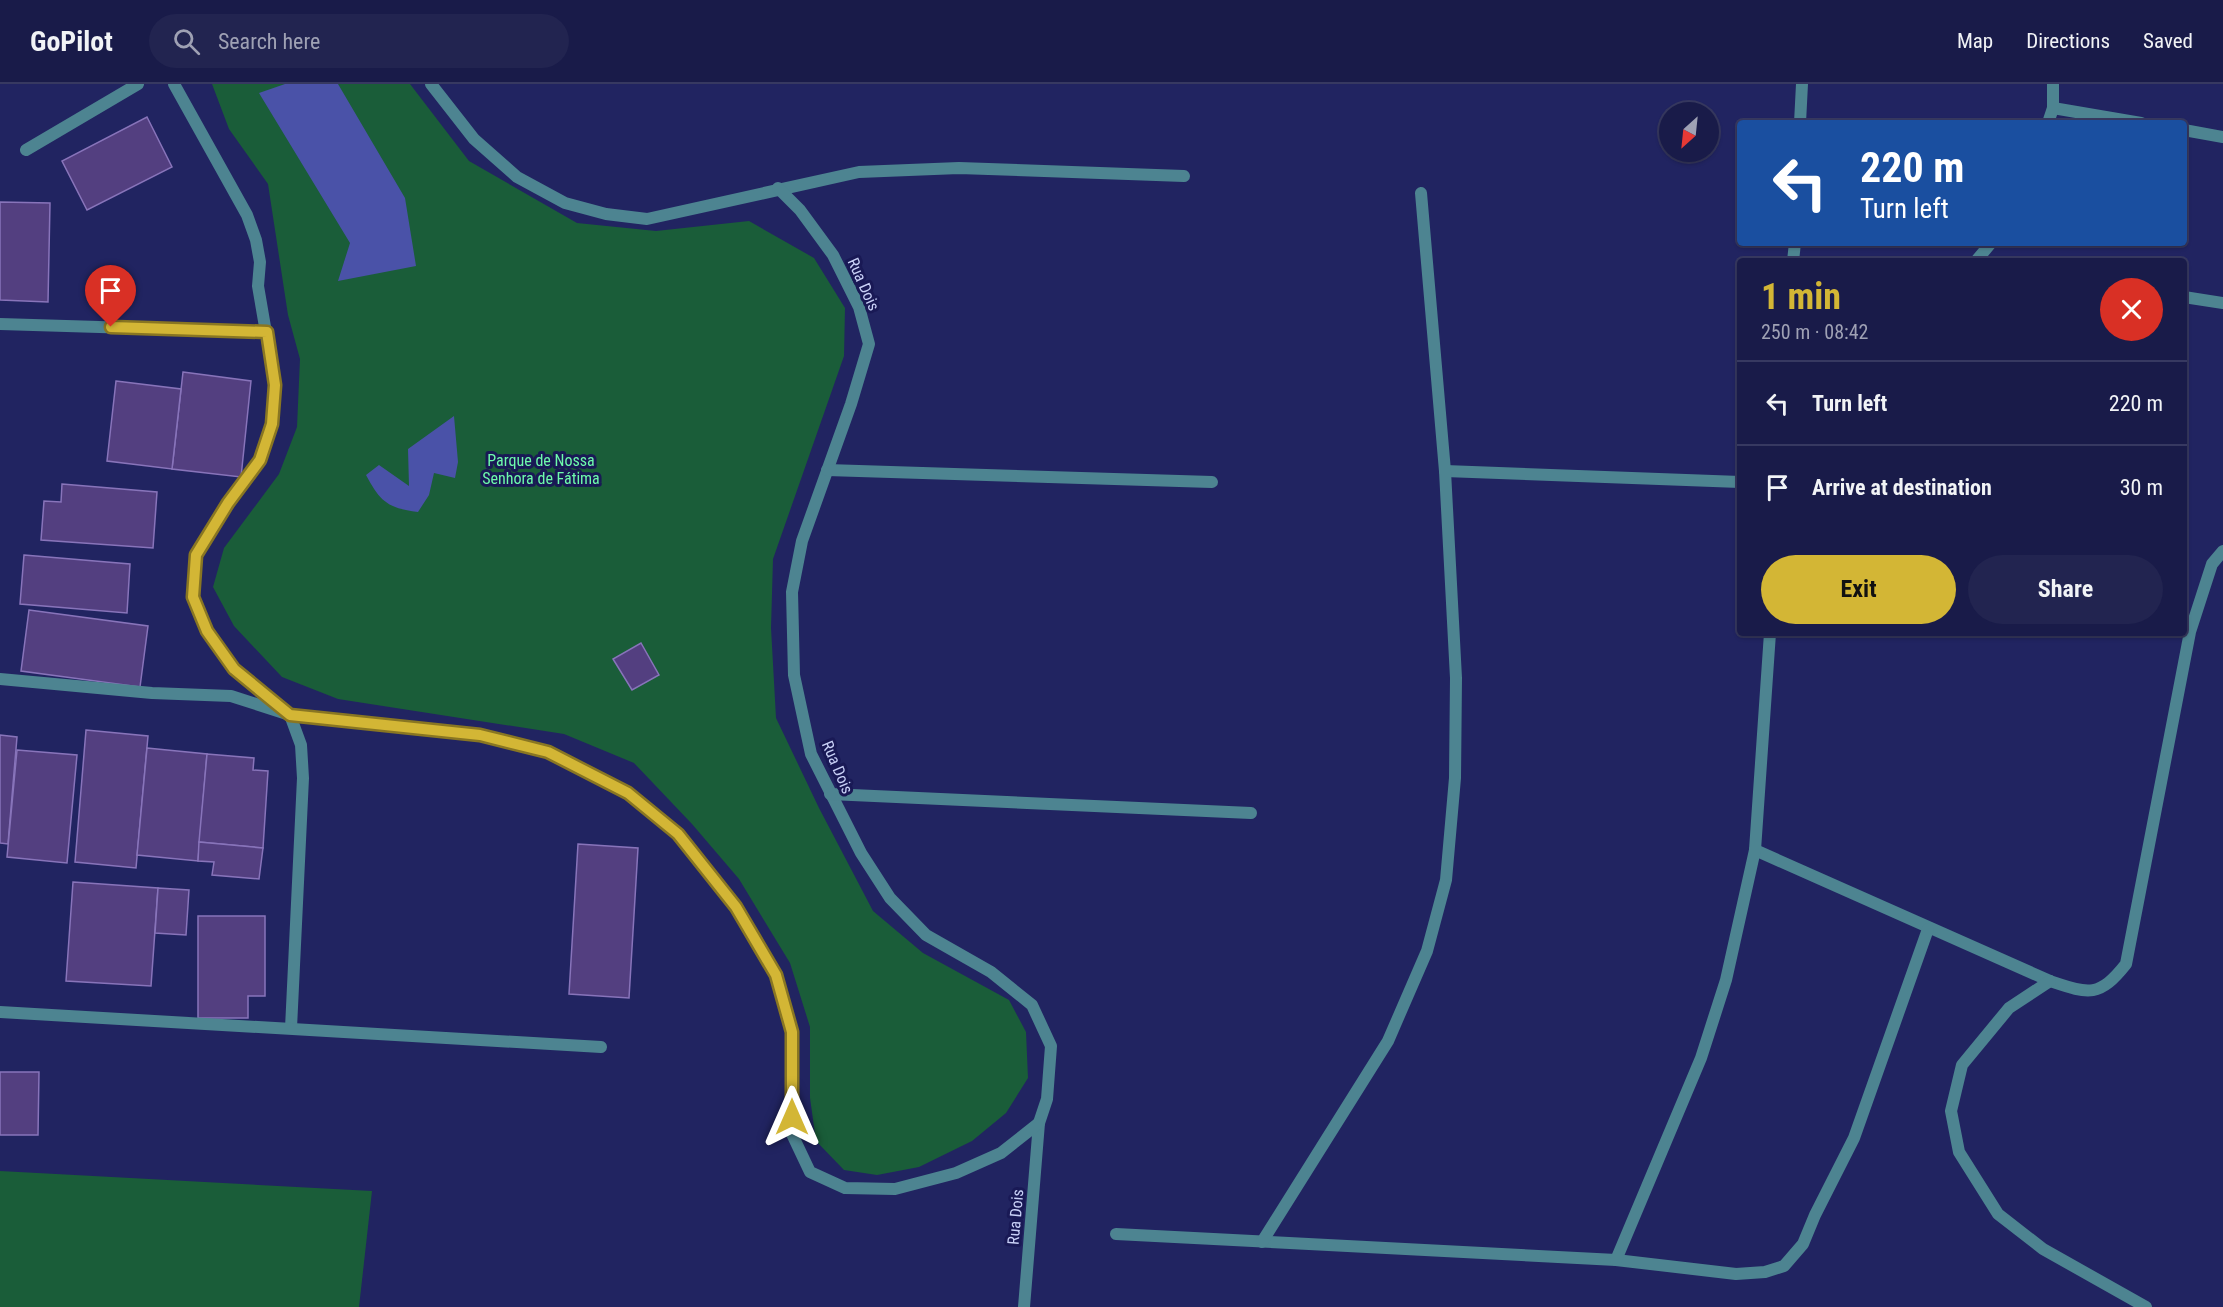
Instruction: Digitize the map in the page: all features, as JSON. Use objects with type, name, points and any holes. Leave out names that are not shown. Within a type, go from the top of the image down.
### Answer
[{"type":"street","points":[[26,150],[138,84]]},
{"type":"street","points":[[174,84],[248,215],[260,262],[258,286],[275,385],[272,424],[260,460],[228,503],[196,555],[193,597],[207,631],[234,669],[290,715],[301,745],[303,778],[291,1028]]},
{"type":"street","points":[[431,84],[474,139],[517,177],[565,203],[606,214],[647,219],[778,188],[859,172],[958,168],[1184,176]]},
{"type":"street","points":[[1800,120],[1802,84]]},
{"type":"street","points":[[2049,120],[2053,108],[2053,84]]},
{"type":"street","points":[[2053,108],[2123,120]]},
{"type":"street","points":[[2187,131],[2223,137]]},
{"type":"street","name":"Rua Dois","points":[[778,188],[800,210],[833,255],[859,307],[869,344],[852,404],[802,541],[792,592],[795,675],[811,754],[861,853],[890,898],[926,935],[991,972],[1032,1005],[1051,1046],[1047,1099],[1039,1123],[1024,1307]]},
{"type":"street","points":[[1262,1242],[1388,1041],[1427,951],[1446,880],[1455,778],[1456,678],[1444,471],[1421,193]]},
{"type":"street","points":[[1979,258],[1989,246]]},
{"type":"street","points":[[2187,297],[2223,303]]},
{"type":"street","points":[[0,324],[267,332]]},
{"type":"street","points":[[827,470],[1212,482]]},
{"type":"street","points":[[1444,471],[1737,482]]},
{"type":"street","points":[[1755,850],[2050,981],[2077,990],[2097,991],[2111,983],[2126,964],[2190,632],[2212,564],[2223,552]]},
{"type":"street","points":[[1616,1260],[1701,1058],[1726,980],[1755,850],[1770,636]]},
{"type":"street","points":[[0,679],[152,693],[231,696],[290,715],[480,735],[548,752],[628,793],[678,834],[736,907],[776,975],[792,1032],[792,1134],[810,1172],[845,1188],[895,1190],[956,1173],[1001,1153],[1039,1123]]},
{"type":"street","points":[[830,794],[1251,813]]},
{"type":"street","points":[[1116,1234],[1616,1260],[1736,1274],[1765,1272],[1784,1266],[1803,1244],[1854,1137],[1928,928]]},
{"type":"street","points":[[2050,981],[2009,1008],[1962,1065],[1951,1112],[1959,1152],[1998,1214],[2043,1248],[2146,1307]]},
{"type":"street","points":[[0,1012],[601,1047]]},
{"type":"green space","name":"Parque de Nossa Senhora de Fátima","points":[[212,84],[410,84],[469,161],[577,223],[656,231],[749,221],[814,258],[845,308],[844,356],[773,559],[771,628],[776,718],[819,808],[873,911],[923,953],[1009,1000],[1026,1032],[1028,1078],[1006,1113],[972,1141],[919,1167],[877,1175],[844,1170],[816,1141],[810,1098],[810,1027],[790,963],[739,879],[692,824],[634,763],[564,734],[338,699],[282,677],[234,626],[213,587],[224,548],[279,474],[297,427],[300,359],[288,315],[268,184],[229,129]]},
{"type":"green space","points":[[0,1171],[372,1191],[359,1307],[0,1307]]},
{"type":"shaded area","points":[[285,84],[338,84],[405,198],[416,266],[338,281],[350,243],[259,93]]},
{"type":"shaded area","points":[[454,416],[458,462],[455,478],[434,473],[429,495],[418,512],[399,508],[380,497],[366,475],[379,465],[409,486],[408,449]]},
{"type":"building","points":[[147,117],[172,167],[87,210],[62,161]]},
{"type":"building","points":[[0,202],[50,203],[48,302],[0,300]]},
{"type":"building","points":[[183,372],[251,381],[241,477],[172,469]]},
{"type":"building","points":[[116,381],[181,389],[172,469],[107,461]]},
{"type":"building","points":[[62,484],[157,492],[153,548],[41,540],[44,501],[61,502]]},
{"type":"building","points":[[24,555],[130,564],[127,613],[20,604]]},
{"type":"building","points":[[29,610],[148,626],[140,687],[21,671]]},
{"type":"building","points":[[641,643],[659,675],[632,690],[613,659]]},
{"type":"building","points":[[86,730],[148,736],[136,868],[75,862]]},
{"type":"building","points":[[0,735],[17,737],[8,844],[0,843]]},
{"type":"building","points":[[147,748],[207,754],[198,861],[137,855]]},
{"type":"building","points":[[17,750],[77,755],[67,863],[7,857]]},
{"type":"building","points":[[207,754],[254,758],[253,770],[268,771],[263,848],[199,842]]},
{"type":"building","points":[[199,842],[263,848],[259,879],[212,875],[214,862],[198,861]]},
{"type":"building","points":[[578,844],[638,848],[629,998],[569,994]]},
{"type":"building","points":[[73,882],[158,888],[151,986],[66,981]]},
{"type":"building","points":[[158,888],[189,890],[186,935],[155,933]]},
{"type":"building","points":[[198,916],[265,916],[265,996],[248,996],[248,1018],[198,1018]]},
{"type":"building","points":[[0,1072],[39,1072],[38,1135],[0,1135]]},
{"type":"route","points":[[111,327],[267,332],[275,385],[272,424],[260,460],[228,503],[196,555],[193,597],[207,631],[234,669],[290,715],[480,735],[548,752],[628,793],[678,834],[736,907],[776,975],[792,1032],[792,1117]]}]
